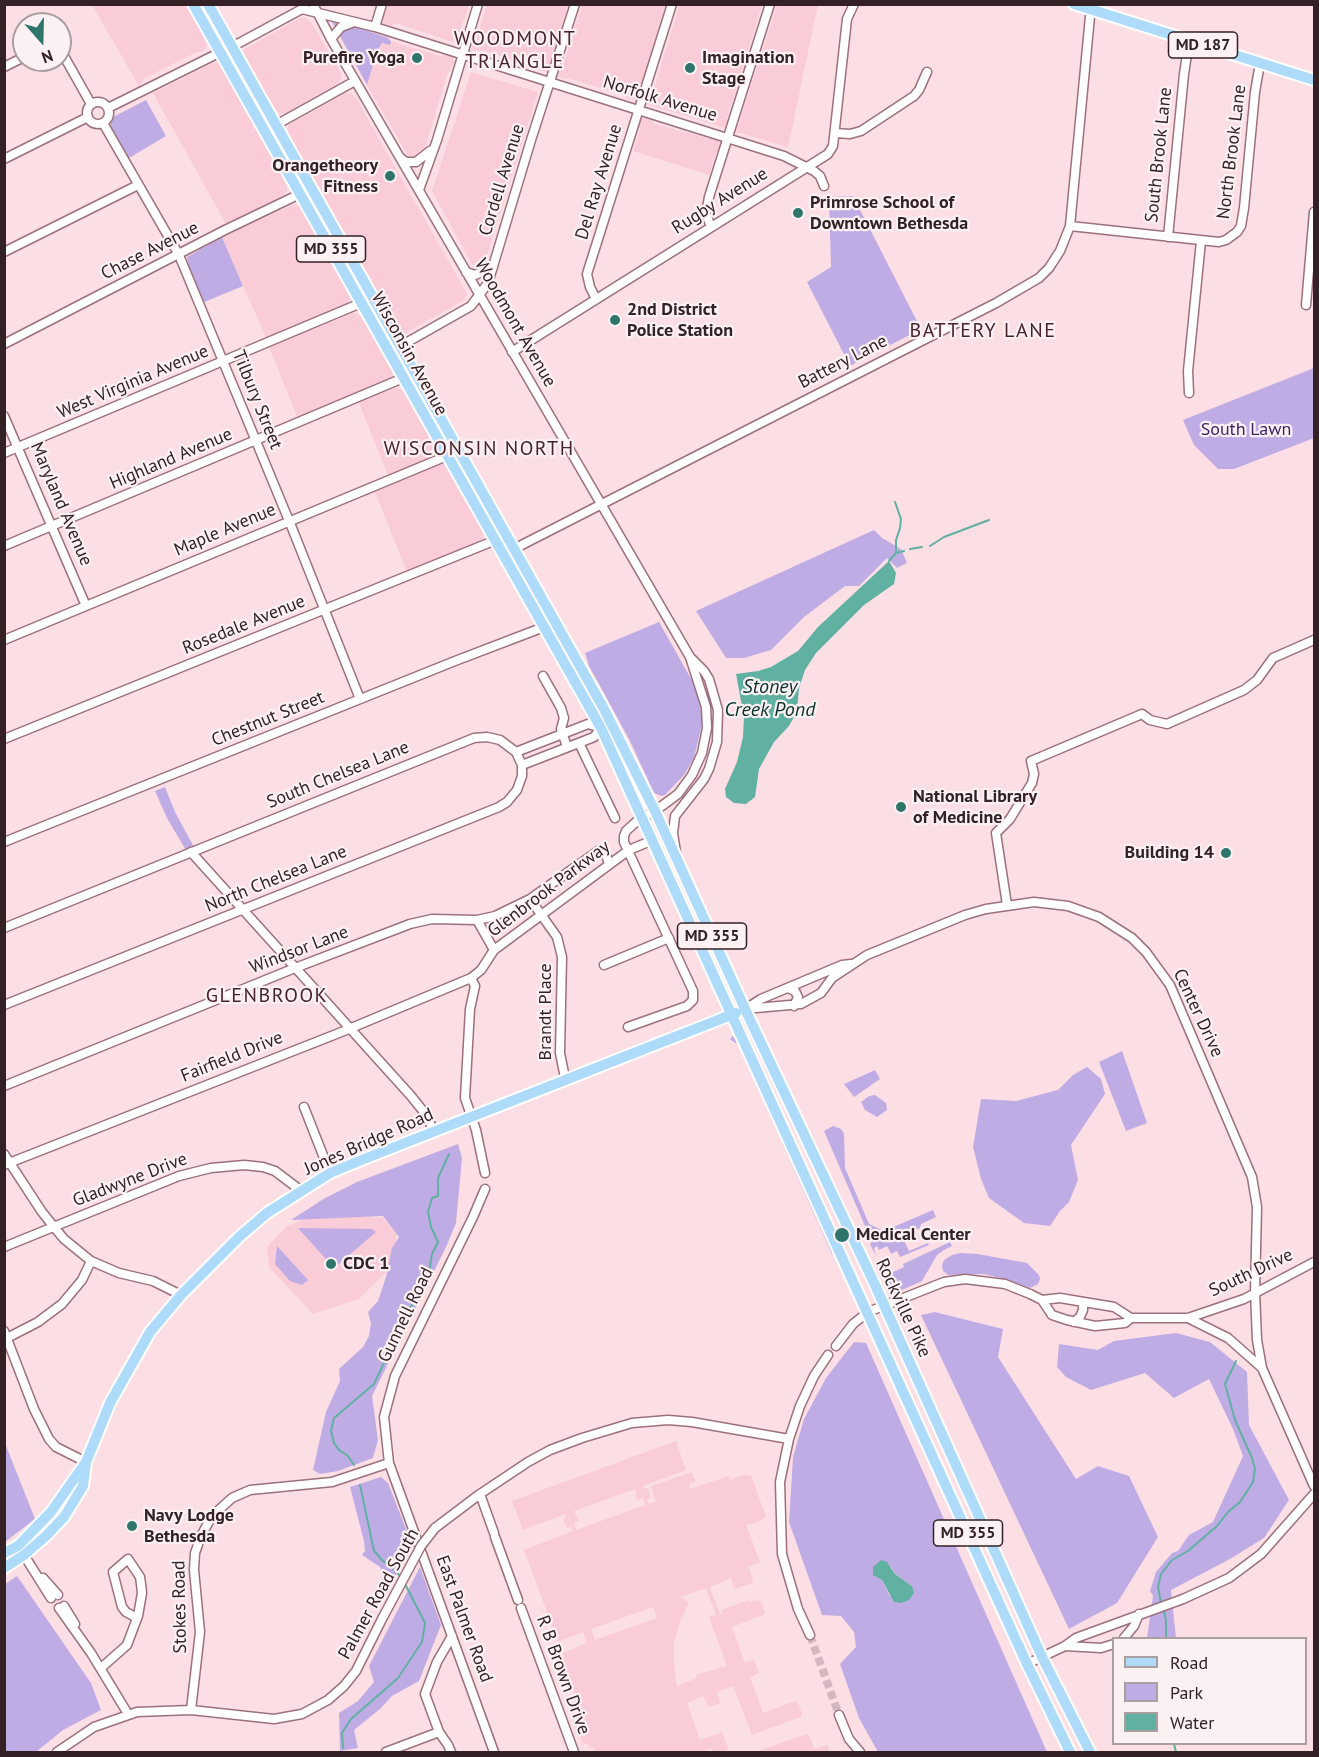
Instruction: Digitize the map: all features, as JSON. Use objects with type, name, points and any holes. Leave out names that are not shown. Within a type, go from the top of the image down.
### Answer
[{"type":"main road","name":"Wisconsin Avenue","points":[[192,4],[544,627],[606,726],[655,811]]},
{"type":"main road","name":"Wisconsin Avenue","points":[[207,4],[556,622],[606,726],[643,818]]},
{"type":"main road","name":"MD 187","points":[[1074,4],[1091,7],[1314,80]]},
{"type":"main road","points":[[544,627],[556,622]]},
{"type":"main road","name":"Rockville Pike","points":[[655,811],[884,1305],[1042,1657],[1090,1752]]},
{"type":"main road","name":"Rockville Pike","points":[[643,818],[1026,1664],[1070,1752]]},
{"type":"main road","name":"Jones Bridge Road","points":[[4,1568],[21,1550],[64,1516],[83,1486],[86,1462],[110,1403],[150,1332],[181,1295],[238,1237],[267,1213],[330,1173],[433,1130],[745,1009]]},
{"type":"main road","name":"Jones Bridge Road","points":[[4,1553],[21,1550]]},
{"type":"street","points":[[375,27],[382,4]]},
{"type":"street","points":[[419,190],[435,146],[478,4]]},
{"type":"street","name":"Cordell Avenue","points":[[390,352],[471,306],[488,283],[575,4]]},
{"type":"street","name":"Del Ray Avenue","points":[[596,299],[587,274],[672,4]]},
{"type":"street","points":[[711,227],[707,220],[707,206],[770,4]]},
{"type":"street","points":[[854,4],[847,20],[835,133],[850,134],[861,131],[914,96],[927,72]]},
{"type":"street","name":"Battery Lane","points":[[504,554],[1026,287],[1049,268],[1060,251],[1070,226],[1091,7]]},
{"type":"street","name":"Norfolk Avenue","points":[[108,108],[302,9],[315,8],[727,137],[784,156],[806,167]]},
{"type":"street","name":"Woodmont Avenue","points":[[315,8],[355,81],[690,657],[706,707],[707,728],[704,745],[686,785],[671,801],[630,826],[624,836],[628,850]]},
{"type":"street","points":[[331,39],[341,27],[357,22]]},
{"type":"street","name":"South Brook Lane","points":[[1168,237],[1184,74],[1190,41]]},
{"type":"street","name":"North Brook Lane","points":[[1189,393],[1188,371],[1201,241],[1226,240],[1241,226],[1260,63]]},
{"type":"street","points":[[72,70],[91,104]]},
{"type":"street","points":[[265,131],[355,81]]},
{"type":"street","points":[[102,102],[108,108],[108,118],[103,123],[94,123],[88,117],[88,108],[91,104],[102,102]]},
{"type":"street","points":[[4,159],[88,117]]},
{"type":"street","name":"Tilbury Street","points":[[103,123],[179,255],[360,699]]},
{"type":"street","name":"Rugby Avenue","points":[[512,352],[806,167],[831,150],[835,133]]},
{"type":"street","points":[[400,157],[411,163],[419,161],[435,146]]},
{"type":"street","points":[[806,167],[820,176],[824,186]]},
{"type":"street","points":[[4,252],[138,185]]},
{"type":"street","name":"Chase Avenue","points":[[4,344],[312,189]]},
{"type":"street","points":[[1306,305],[1314,212]]},
{"type":"street","points":[[1070,226],[1201,241]]},
{"type":"street","points":[[466,272],[475,275],[493,267]]},
{"type":"street","name":"West Virginia Avenue","points":[[4,453],[373,298]]},
{"type":"street","name":"Highland Avenue","points":[[4,546],[415,373]]},
{"type":"street","name":"Maryland Avenue","points":[[4,416],[86,606]]},
{"type":"street","name":"Maple Avenue","points":[[4,640],[459,451]]},
{"type":"street","name":"Rosedale Avenue","points":[[4,739],[496,540]]},
{"type":"street","name":"Chestnut Street","points":[[4,842],[544,627]]},
{"type":"street","points":[[1007,905],[996,832],[1010,819],[1032,783],[1034,774],[1031,761],[1142,714],[1150,720],[1167,724],[1244,690],[1257,680],[1273,658],[1314,640]]},
{"type":"street","name":"Woodmont Avenue","points":[[678,864],[673,833],[675,816],[709,769],[719,726],[718,710],[709,679],[690,657]]},
{"type":"street","points":[[543,676],[561,708],[564,718],[561,726],[562,734],[567,747]]},
{"type":"street","points":[[588,724],[606,726],[594,737],[522,765],[516,752],[588,724]]},
{"type":"street","name":"South Chelsea Lane","points":[[4,928],[474,738],[487,737],[500,740],[516,752]]},
{"type":"street","points":[[579,743],[615,818]]},
{"type":"street","name":"North Chelsea Lane","points":[[4,1005],[499,807],[507,802],[517,790],[522,776],[522,765]]},
{"type":"street","name":"Glenbrook Parkway","points":[[471,978],[481,970],[494,950],[628,850],[653,840]]},
{"type":"street","name":"Windsor Lane","points":[[4,1086],[295,968],[418,922],[449,918],[477,920],[495,916],[530,899],[598,850],[603,852],[609,864]]},
{"type":"street","points":[[628,850],[693,991],[693,1000],[687,1006],[628,1028]]},
{"type":"street","points":[[191,852],[351,1028],[427,1116],[433,1130]]},
{"type":"street","points":[[530,899],[542,915]]},
{"type":"street","name":"Center Drive","points":[[745,1009],[775,1005],[794,1006],[807,1002],[821,993],[832,978],[851,964],[876,951],[965,915],[1007,905],[1052,903],[1081,910],[1099,917],[1132,938],[1146,952],[1170,985],[1252,1177],[1257,1207],[1255,1293],[1257,1340],[1262,1368],[1314,1486]]},
{"type":"street","name":"Brandt Place","points":[[542,915],[556,937],[562,957],[560,1053],[565,1078]]},
{"type":"street","points":[[477,920],[494,950]]},
{"type":"street","points":[[604,965],[669,938]]},
{"type":"street","name":"Center Drive","points":[[745,1009],[760,999],[842,965],[851,964]]},
{"type":"street","points":[[471,978],[475,986],[470,1009],[465,1098],[476,1130],[485,1173]]},
{"type":"street","name":"Fairfield Drive","points":[[7,1164],[471,978]]},
{"type":"street","points":[[812,978],[818,983],[821,993]]},
{"type":"street","points":[[788,988],[798,997],[794,1006]]},
{"type":"street","points":[[304,1107],[330,1173]]},
{"type":"street","points":[[4,1154],[7,1164],[54,1227],[64,1239],[91,1261],[119,1273],[153,1281],[181,1295]]},
{"type":"street","name":"Gladwyne Drive","points":[[4,1247],[179,1176],[212,1168],[244,1165],[263,1167],[275,1171],[300,1191]]},
{"type":"street","name":"Gunnell Road","points":[[389,1463],[384,1417],[395,1376],[485,1189]]},
{"type":"street","points":[[86,1462],[57,1447],[49,1439],[34,1409],[6,1334],[38,1322],[62,1304],[82,1280],[91,1261]]},
{"type":"street","name":"South Drive","points":[[836,1346],[853,1324],[868,1312],[944,1282],[965,1279],[1005,1284],[1042,1300],[1060,1298],[1114,1307],[1131,1318],[1188,1318],[1255,1293],[1314,1262]]},
{"type":"street","name":"South Drive","points":[[1042,1300],[1052,1315],[1074,1322],[1095,1326],[1125,1323],[1131,1318]]},
{"type":"street","points":[[1074,1322],[1080,1317],[1083,1303]]},
{"type":"street","points":[[1100,1305],[1109,1318],[1108,1325]]},
{"type":"street","name":"Center Drive","points":[[1188,1318],[1228,1338],[1262,1368]]},
{"type":"street","points":[[810,1635],[798,1609],[782,1554],[780,1482],[789,1439],[804,1394],[828,1355]]},
{"type":"street","name":"Palmer Road South","points":[[57,1752],[94,1727],[128,1714],[191,1710],[256,1718],[284,1718],[312,1709],[344,1686],[363,1658],[421,1546],[435,1528],[480,1494],[550,1450],[632,1423],[668,1420],[789,1439]]},
{"type":"street","name":"East Palmer Road","points":[[389,1463],[494,1752]]},
{"type":"street","name":"Stokes Road","points":[[191,1710],[200,1632],[194,1570],[195,1553],[212,1516],[232,1498],[250,1490],[332,1482],[389,1463]]},
{"type":"street","name":"R B Brown Drive","points":[[480,1494],[574,1752]]},
{"type":"street","points":[[1026,1664],[1065,1646],[1076,1638],[1170,1604],[1229,1578],[1261,1554],[1314,1494]]},
{"type":"street","points":[[21,1550],[55,1596]]},
{"type":"street","points":[[100,1668],[127,1644],[137,1618],[142,1593],[140,1577],[128,1559],[113,1572],[122,1607],[137,1618]]},
{"type":"street","points":[[61,1607],[69,1624],[78,1633],[128,1714]]},
{"type":"street","points":[[1127,1636],[1139,1614]]},
{"type":"street","points":[[1118,1622],[1126,1628],[1127,1636]]},
{"type":"street","points":[[1097,1630],[1102,1635],[1101,1648]]},
{"type":"street","points":[[450,1749],[439,1732],[425,1694],[437,1662],[452,1636]]},
{"type":"street","points":[[1065,1646],[1101,1648],[1112,1644]]},
{"type":"street","points":[[839,1715],[849,1739],[860,1752]]},
{"type":"street","points":[[386,1752],[439,1732]]},
{"type":"shaded area","points":[[389,4],[469,5],[456,43],[396,23],[391,26],[383,23],[383,16]]},
{"type":"shaded area","points":[[680,4],[762,5],[725,128],[647,104]]},
{"type":"shaded area","points":[[92,5],[186,5],[205,37],[207,46],[202,52],[197,52],[145,78],[139,86]]},
{"type":"shaded area","points":[[487,5],[568,5],[548,73],[489,52],[473,50],[471,45],[476,39]]},
{"type":"shaded area","points":[[582,5],[665,5],[637,100],[559,77]]},
{"type":"shaded area","points":[[777,5],[818,5],[788,147],[736,132]]},
{"type":"shaded area","points":[[300,18],[306,18],[311,22],[342,78],[337,84],[280,114],[272,107],[243,52]]},
{"type":"shaded area","points":[[391,41],[440,56],[452,57],[455,61],[447,75],[423,154],[419,159],[411,158],[407,154],[367,85],[377,51],[382,43],[390,45]]},
{"type":"shaded area","points":[[216,62],[221,65],[287,186],[287,191],[281,197],[226,224],[153,93]]},
{"type":"shaded area","points":[[471,72],[538,92],[484,265],[479,270],[474,268],[432,191]]},
{"type":"shaded area","points":[[346,93],[352,94],[357,100],[467,294],[464,300],[404,334],[398,330],[287,131],[289,125]]},
{"type":"shaded area","points":[[645,118],[652,120],[654,124],[718,141],[719,151],[716,153],[709,175],[633,151],[639,126]]},
{"type":"shaded area","points":[[293,205],[300,207],[350,299],[347,304],[266,338],[222,237],[259,218]]},
{"type":"shaded area","points":[[354,313],[362,316],[391,366],[393,373],[391,379],[298,419],[269,347]]},
{"type":"shaded area","points":[[395,388],[405,392],[437,451],[431,458],[388,475],[359,403]]},
{"type":"shaded area","points":[[440,464],[449,468],[484,531],[483,538],[481,542],[407,572],[374,490]]},
{"type":"shaded area","name":"CDC 1","points":[[318,1214],[383,1218],[396,1233],[397,1261],[359,1299],[313,1314],[269,1267],[267,1247],[287,1226]]},
{"type":"shaded area","points":[[676,1441],[686,1470],[643,1486],[644,1489],[648,1488],[651,1498],[647,1499],[649,1504],[656,1501],[651,1486],[692,1472],[696,1481],[690,1483],[689,1489],[729,1476],[731,1482],[732,1479],[746,1474],[751,1475],[766,1517],[749,1525],[746,1524],[760,1562],[747,1567],[752,1583],[735,1589],[731,1578],[710,1587],[720,1614],[721,1610],[749,1600],[750,1602],[758,1600],[761,1602],[765,1612],[763,1615],[732,1627],[745,1663],[754,1660],[759,1673],[750,1677],[763,1713],[795,1701],[802,1713],[801,1717],[752,1735],[733,1686],[717,1692],[720,1703],[709,1707],[703,1696],[687,1703],[700,1740],[722,1732],[728,1748],[727,1752],[714,1752],[712,1748],[705,1752],[595,1752],[593,1747],[589,1748],[588,1743],[583,1745],[573,1718],[582,1714],[560,1654],[587,1643],[583,1632],[558,1642],[524,1550],[573,1531],[571,1527],[567,1528],[563,1519],[566,1517],[565,1514],[523,1530],[512,1501]],"holes":[[[635,1489],[637,1500],[643,1498],[645,1505],[576,1530],[574,1523],[579,1521],[574,1511]],[[706,1588],[716,1615],[709,1617],[727,1666],[696,1675],[697,1678],[677,1686],[674,1643],[689,1602],[680,1597]],[[653,1607],[657,1618],[595,1640],[591,1629]]]},
{"type":"shaded area","points":[[807,1734],[813,1749],[827,1745],[830,1752],[755,1752]]},
{"type":"green space","points":[[335,19],[391,41],[390,45],[382,43],[377,51],[367,85],[331,20]]},
{"type":"green space","points":[[146,100],[166,136],[129,158],[111,128],[111,121],[113,117]]},
{"type":"green space","points":[[853,196],[921,329],[850,366],[807,282],[831,267],[829,197]]},
{"type":"green space","points":[[222,237],[243,286],[202,303],[189,269],[187,257]]},
{"type":"green space","name":"South Lawn","points":[[1314,368],[1314,438],[1234,469],[1218,469],[1194,445],[1183,420]]},
{"type":"green space","points":[[874,530],[882,538],[901,549],[907,563],[897,568],[887,558],[859,586],[845,586],[804,617],[771,650],[744,658],[726,658],[696,611]]},
{"type":"green space","points":[[659,622],[694,684],[699,696],[702,724],[694,758],[684,775],[665,795],[661,796],[654,793],[630,741],[589,666],[585,653]]},
{"type":"green space","points":[[165,787],[175,812],[195,849],[187,852],[167,818],[155,791]]},
{"type":"green space","points":[[733,1036],[737,1041],[834,1252],[832,1254],[738,1045],[730,1039]]},
{"type":"green space","points":[[1122,1051],[1147,1123],[1126,1131],[1099,1062]]},
{"type":"green space","points":[[1087,1067],[1101,1079],[1105,1094],[1071,1145],[1078,1180],[1069,1202],[1050,1226],[1024,1223],[989,1198],[981,1179],[973,1147],[981,1099],[1016,1101],[1058,1090],[1073,1075]]},
{"type":"green space","points":[[875,1070],[880,1079],[854,1097],[844,1084]]},
{"type":"green space","points":[[875,1095],[886,1103],[887,1110],[877,1117],[865,1110],[861,1102]]},
{"type":"green space","points":[[833,1126],[841,1129],[844,1134],[845,1168],[869,1224],[884,1231],[933,1210],[936,1217],[902,1236],[909,1251],[928,1243],[929,1245],[900,1257],[897,1251],[891,1254],[887,1246],[879,1250],[877,1246],[874,1248],[876,1256],[824,1131]]},
{"type":"green space","points":[[458,1144],[462,1158],[456,1223],[372,1396],[378,1440],[373,1458],[338,1471],[320,1474],[313,1470],[326,1412],[340,1381],[339,1369],[363,1347],[369,1336],[371,1323],[368,1312],[378,1301],[392,1248],[399,1237],[383,1216],[291,1220],[325,1198],[357,1182]]},
{"type":"green space","points":[[298,1228],[372,1229],[376,1232],[334,1268]]},
{"type":"green space","points":[[950,1242],[952,1246],[937,1255],[922,1281],[893,1294],[888,1283],[894,1280],[891,1273],[904,1267],[903,1264]]},
{"type":"green space","points":[[277,1246],[308,1280],[302,1285],[290,1281],[275,1264]]},
{"type":"green space","points":[[960,1253],[1027,1263],[1040,1279],[1038,1284],[1030,1288],[983,1274],[948,1275],[943,1271],[944,1260]]},
{"type":"green space","points":[[935,1312],[1003,1329],[998,1357],[1076,1479],[1098,1466],[1129,1476],[1158,1537],[1117,1603],[1069,1629],[921,1315]]},
{"type":"green space","points":[[1176,1333],[1210,1342],[1247,1372],[1249,1425],[1289,1500],[1264,1538],[1171,1590],[1176,1637],[1147,1637],[1153,1596],[1150,1591],[1156,1572],[1172,1553],[1178,1551],[1189,1535],[1213,1522],[1243,1456],[1209,1379],[1174,1398],[1145,1373],[1091,1390],[1066,1377],[1057,1367],[1059,1344],[1098,1350],[1114,1341]]},
{"type":"green space","points":[[854,1342],[866,1343],[1047,1752],[878,1752],[859,1718],[840,1664],[856,1647],[854,1632],[841,1616],[822,1615],[789,1522],[793,1457],[804,1419],[826,1378]],"holes":[[[891,1567],[895,1574],[912,1586],[890,1596],[882,1580],[875,1576]]]},
{"type":"green space","points":[[5,1443],[35,1519],[4,1542]]},
{"type":"green space","points":[[381,1477],[388,1483],[412,1544],[389,1588],[380,1567],[362,1555],[365,1551],[364,1541],[350,1487]]},
{"type":"green space","points":[[420,1567],[441,1625],[419,1681],[392,1696],[354,1730],[358,1748],[340,1751],[339,1713],[358,1701],[374,1682],[369,1666]]},
{"type":"green space","points":[[17,1576],[91,1683],[101,1710],[63,1730],[36,1752],[5,1752],[5,1584]]},
{"type":"water","name":"Stoney Creek Pond","points":[[889,561],[896,573],[894,584],[864,605],[816,653],[805,670],[799,688],[797,711],[789,726],[774,742],[759,769],[755,797],[746,804],[734,803],[726,797],[725,789],[737,762],[743,737],[744,717],[736,674],[771,667],[798,651],[818,627]]},
{"type":"water","points":[[881,1560],[887,1562],[895,1574],[912,1586],[914,1593],[909,1600],[901,1603],[894,1602],[882,1580],[873,1575],[873,1567]]},
{"type":"waterway","points":[[889,561],[896,553],[896,540],[901,519],[895,502]]},
{"type":"waterway","points":[[930,546],[944,537],[989,520]]},
{"type":"waterway","points":[[910,549],[922,547]]},
{"type":"waterway","points":[[896,553],[904,551]]},
{"type":"waterway","points":[[354,1465],[334,1443],[331,1431],[334,1418],[374,1384],[405,1318],[420,1289],[428,1279],[432,1254],[438,1242],[431,1227],[428,1212],[432,1198],[438,1196],[438,1178],[449,1154]]},
{"type":"waterway","points":[[1161,1603],[1158,1587],[1161,1574],[1172,1560],[1188,1551],[1217,1526],[1240,1502],[1253,1482],[1255,1469],[1252,1458],[1235,1420],[1225,1384],[1236,1361]]},
{"type":"waterway","points":[[360,1485],[374,1551],[402,1579]]},
{"type":"waterway","points":[[343,1748],[342,1733],[351,1719],[398,1678],[422,1642],[425,1623],[405,1584]]},
{"type":"waterway","points":[[1163,1608],[1166,1637]]},
{"type":"waterway","points":[[1174,1745],[1176,1752]]},
{"type":"tunnel","points":[[810,1635],[839,1715]]},
{"type":"place","name":"Purefire Yoga","points":[[417,58]]},
{"type":"place","name":"Imagination Stage","points":[[690,68]]},
{"type":"place","name":"Orangetheory Fitness","points":[[390,176]]},
{"type":"place","name":"Primrose School of Downtown Bethesda","points":[[798,213]]},
{"type":"place","name":"2nd District Police Station","points":[[615,320]]},
{"type":"place","name":"National Library of Medicine","points":[[901,807]]},
{"type":"place","name":"Building 14","points":[[1226,853]]},
{"type":"place","name":"Medical Center","points":[[842,1235]]},
{"type":"place","name":"CDC 1","points":[[331,1264]]},
{"type":"place","name":"Navy Lodge Bethesda","points":[[132,1526]]},
{"type":"district","name":"WOODMONT TRIANGLE","points":[[515,50]]},
{"type":"district","name":"BATTERY LANE","points":[[983,331]]},
{"type":"district","name":"WISCONSIN NORTH","points":[[479,449]]},
{"type":"district","name":"GLENBROOK","points":[[267,996]]}]
